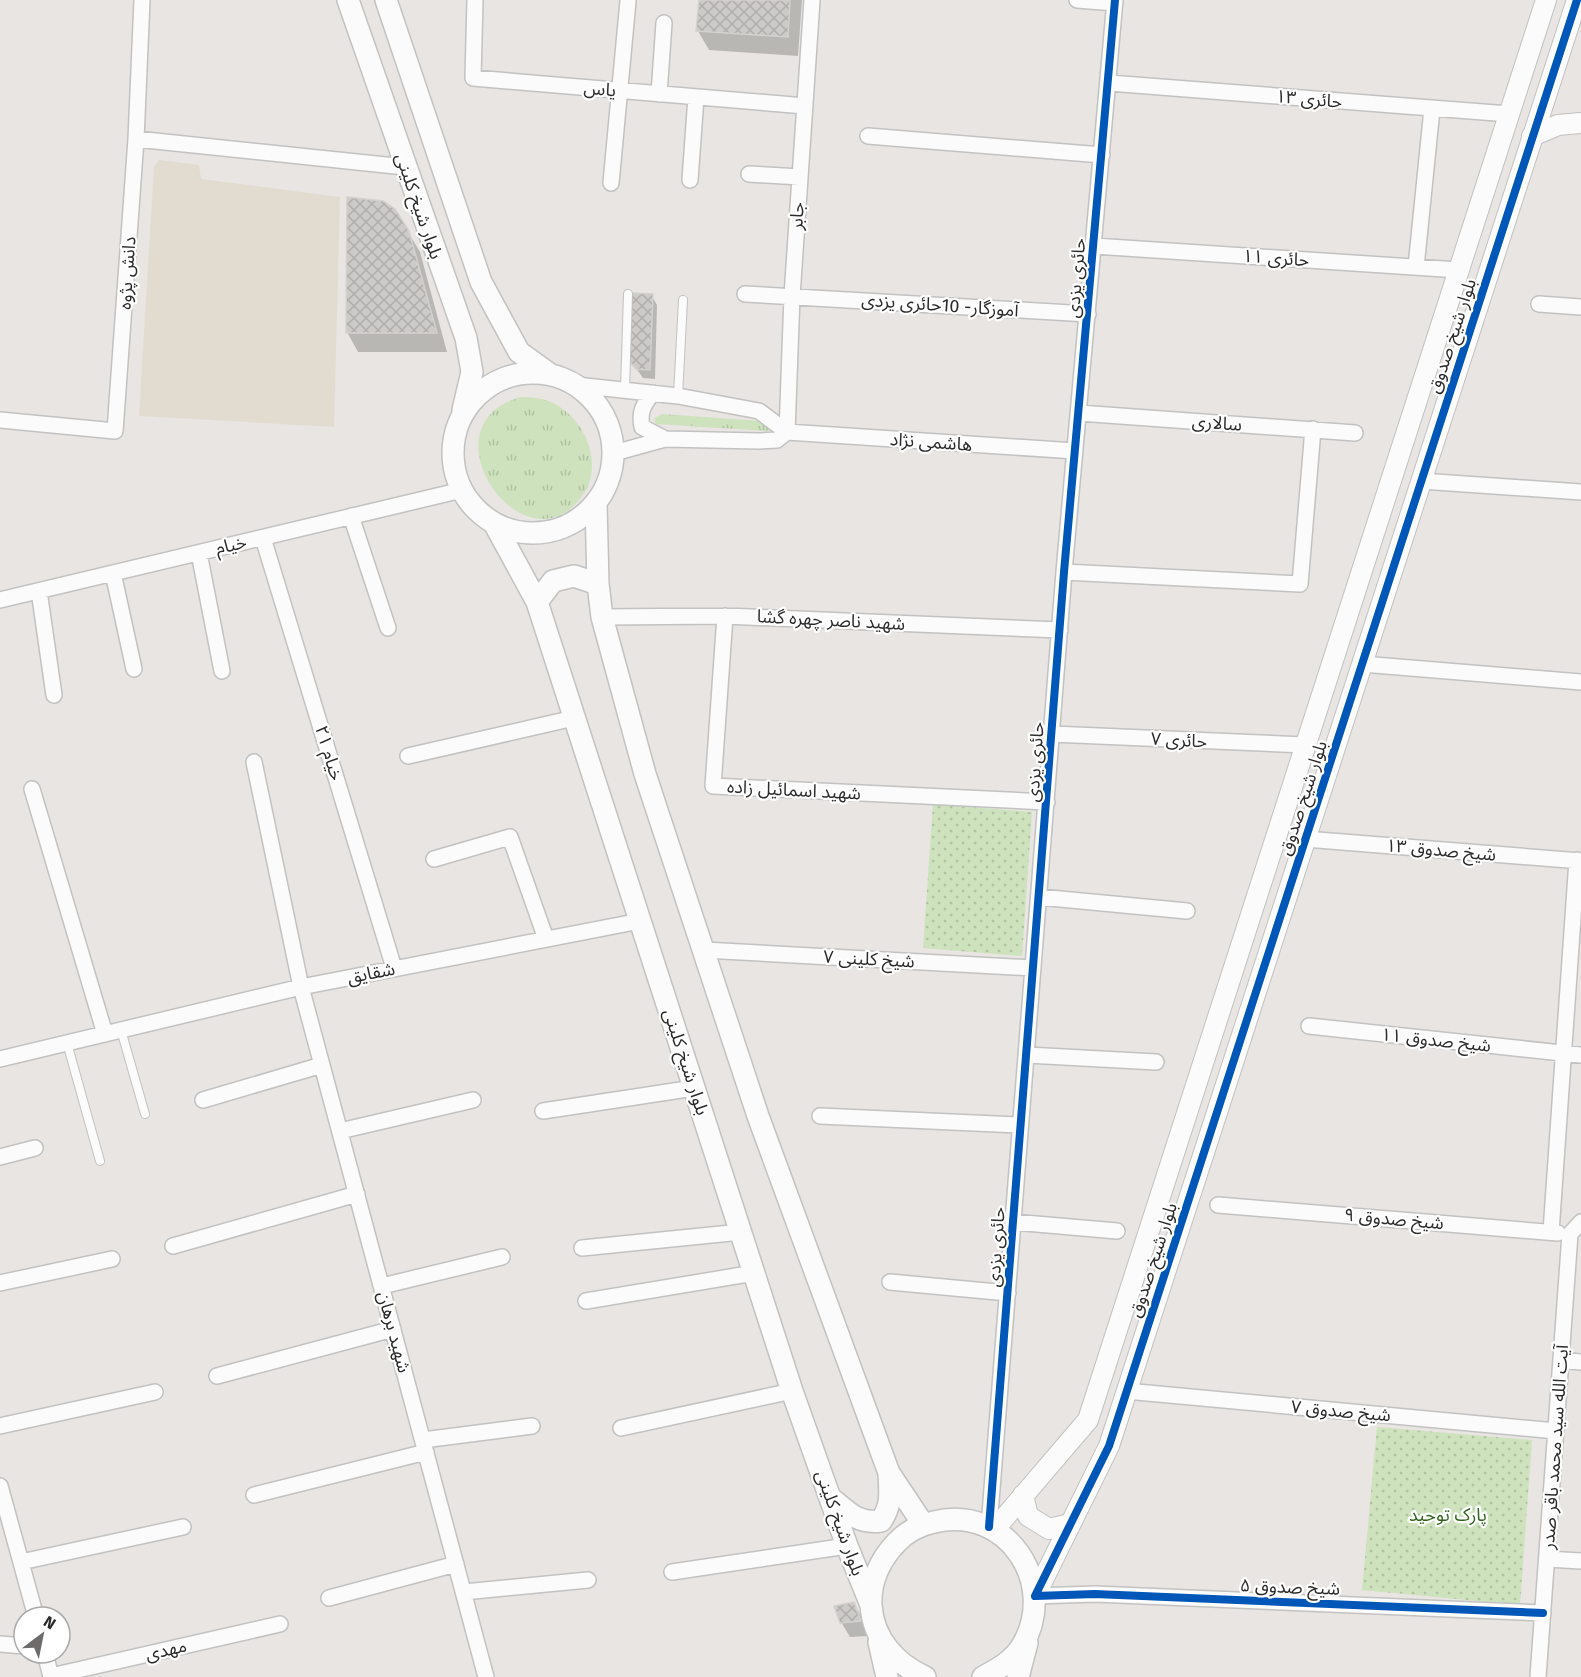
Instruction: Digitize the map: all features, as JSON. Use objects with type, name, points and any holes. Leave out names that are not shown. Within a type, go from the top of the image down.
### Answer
[{"type":"main road","name":"بلوار شیخ کلینی","points":[[348,0],[466,338],[472,372],[462,415]]},
{"type":"main road","name":"بلوار شیخ کلینی","points":[[386,0],[481,282],[519,352],[551,375]]},
{"type":"main road","points":[[405,167],[441,163]]},
{"type":"main road","points":[[525,373],[551,375],[576,385],[596,403],[610,427],[614,453],[609,480],[596,504],[573,523],[545,533],[516,532],[494,523],[476,509],[462,490],[454,465],[454,440],[462,415],[478,394],[500,380],[525,373]]},
{"type":"main road","points":[[596,504],[598,584],[602,617],[645,774],[758,1116],[889,1473],[923,1524]]},
{"type":"main road","name":"بلوار شیخ کلینی","points":[[494,523],[537,602],[792,1391],[847,1546],[871,1605]]},
{"type":"main road","points":[[537,602],[553,581],[574,576],[598,584]]},
{"type":"main road","points":[[831,1498],[853,1516],[868,1523],[881,1521],[889,1510],[891,1499],[889,1473]]},
{"type":"main road","points":[[888,1677],[871,1605],[874,1579],[884,1556],[901,1537],[923,1524],[945,1519],[968,1520],[991,1528],[1015,1547],[1029,1570],[1035,1596],[1032,1625],[1018,1677]]},
{"type":"main road","points":[[983,1677],[1003,1666],[1021,1648],[1032,1625]]},
{"type":"main road","points":[[876,1629],[889,1652],[908,1669],[925,1677]]},
{"type":"street","name":"دانش پژوه","points":[[0,420],[115,431],[136,140],[142,0]]},
{"type":"street","name":"یاس","points":[[475,0],[473,78],[805,106]]},
{"type":"street","name":"جابر","points":[[787,432],[792,296],[812,0]]},
{"type":"street","points":[[1077,0],[1115,2]]},
{"type":"street","name":"بلوار شیخ صدوق","points":[[991,1528],[1023,1496],[1088,1420],[1545,0]]},
{"type":"street","name":"بلوار شیخ صدوق","points":[[1035,1596],[1109,1446],[1532,136],[1576,22],[1577,0]]},
{"type":"street","points":[[611,183],[628,2]]},
{"type":"street","name":"حائری یزدی","points":[[991,1528],[1012,1222],[1064,572],[1115,2]]},
{"type":"street","points":[[659,94],[664,24]]},
{"type":"street","name":"حائری ۱۳","points":[[1108,83],[1509,114]]},
{"type":"street","points":[[690,180],[696,96]]},
{"type":"street","points":[[1543,103],[1581,122]]},
{"type":"street","points":[[1416,267],[1432,109]]},
{"type":"street","points":[[1532,136],[1558,125],[1581,122]]},
{"type":"street","points":[[868,136],[1102,155]]},
{"type":"street","points":[[136,140],[405,167]]},
{"type":"street","points":[[749,174],[800,177]]},
{"type":"street","name":"حائری ۱۱","points":[[1094,246],[1459,270]]},
{"type":"street","name":"آموزگار- 10حائری یزدی","points":[[746,294],[1088,314]]},
{"type":"street","points":[[1539,304],[1581,307]]},
{"type":"street","points":[[576,385],[678,396],[759,411],[787,432],[777,440],[665,439],[614,453]]},
{"type":"street","points":[[652,393],[640,414],[642,427],[665,439]]},
{"type":"street","name":"سالاری","points":[[1079,413],[1356,433]]},
{"type":"street","points":[[1064,572],[1300,584],[1313,429]]},
{"type":"street","name":"هاشمی نژاد","points":[[787,432],[1075,452]]},
{"type":"street","points":[[1421,481],[1581,492]]},
{"type":"street","name":"خیام","points":[[0,600],[462,490]]},
{"type":"street","points":[[351,516],[388,628]]},
{"type":"street","name":"خیام ۲۱","points":[[263,538],[394,968]]},
{"type":"street","points":[[199,553],[222,671]]},
{"type":"street","points":[[113,573],[134,669]]},
{"type":"street","points":[[39,591],[54,695]]},
{"type":"street","name":"شهید ناصر چهره گشا","points":[[602,617],[725,616],[1060,630]]},
{"type":"street","name":"شهید اسمائیل زاده","points":[[725,616],[712,786],[1047,802]]},
{"type":"street","points":[[1362,664],[1581,682]]},
{"type":"street","points":[[408,756],[574,718]]},
{"type":"street","name":"حائری ۷","points":[[1052,734],[1305,746]]},
{"type":"street","name":"شهید برهان","points":[[254,762],[301,987],[486,1677]]},
{"type":"street","points":[[32,789],[105,1034]]},
{"type":"street","points":[[434,859],[510,837],[546,939]]},
{"type":"street","name":"شیخ صدوق ۱۳","points":[[1305,838],[1579,861]]},
{"type":"street","points":[[1551,1232],[1579,861]]},
{"type":"street","points":[[1039,897],[1186,911]]},
{"type":"street","name":"شقایق","points":[[0,1059],[301,987],[640,921]]},
{"type":"street","name":"شیخ کلینی ۷","points":[[704,950],[1034,968]]},
{"type":"street","name":"شیخ صدوق ۱۱","points":[[1309,1026],[1581,1055]]},
{"type":"street","points":[[1027,1055],[1156,1062]]},
{"type":"street","points":[[203,1100],[322,1065]]},
{"type":"street","points":[[543,1111],[694,1088]]},
{"type":"street","points":[[340,1131],[473,1100]]},
{"type":"street","points":[[820,1116],[1020,1125]]},
{"type":"street","points":[[0,1157],[35,1148]]},
{"type":"street","points":[[173,1246],[357,1194]]},
{"type":"street","name":"شیخ صدوق ۹","points":[[1218,1205],[1570,1234]]},
{"type":"street","points":[[1012,1222],[1118,1231]]},
{"type":"street","points":[[1570,1234],[1581,1222]]},
{"type":"street","points":[[582,1248],[741,1232]]},
{"type":"street","name":"آیت الله سید محمد باقر صدر","points":[[1538,1677],[1570,1234]]},
{"type":"street","points":[[382,1286],[502,1257]]},
{"type":"street","points":[[0,1283],[112,1259]]},
{"type":"street","points":[[586,1301],[754,1273]]},
{"type":"street","points":[[890,1282],[1008,1293]]},
{"type":"street","points":[[217,1376],[393,1329]]},
{"type":"street","points":[[1561,1360],[1581,1362]]},
{"type":"street","points":[[621,1428],[792,1391]]},
{"type":"street","name":"شیخ صدوق ۷","points":[[1126,1391],[1556,1431]]},
{"type":"street","points":[[0,1426],[155,1392]]},
{"type":"street","points":[[254,1495],[424,1446],[532,1426]]},
{"type":"street","points":[[1,1495],[33,1605]]},
{"type":"street","points":[[1023,1496],[1028,1516],[1049,1529],[1070,1524]]},
{"type":"street","points":[[21,1562],[183,1527]]},
{"type":"street","points":[[672,1572],[847,1546]]},
{"type":"street","points":[[1547,1559],[1581,1561]]},
{"type":"street","points":[[329,1598],[456,1564]]},
{"type":"street","points":[[464,1592],[588,1580]]},
{"type":"street","name":"شیخ صدوق ۵","points":[[1035,1596],[1095,1594],[1543,1613]]},
{"type":"street","name":"مهدی","points":[[51,1676],[280,1624]]},
{"type":"lane","points":[[625,390],[628,294]]},
{"type":"lane","points":[[678,396],[683,300]]},
{"type":"lane","points":[[121,1030],[145,1114]]},
{"type":"lane","points":[[67,1043],[100,1161]]},
{"type":"shaded area","points":[[159,160],[199,165],[201,179],[340,197],[334,427],[139,416],[154,167]]},
{"type":"green space","points":[[521,397],[541,399],[560,407],[579,425],[590,449],[591,475],[587,488],[580,499],[556,517],[532,518],[509,506],[491,486],[480,460],[480,435],[492,412]]},
{"type":"green space","points":[[662,414],[773,422],[775,427],[769,431],[656,424],[654,419]]},
{"type":"green space","points":[[933,804],[1032,812],[1022,956],[923,948]]},
{"type":"green space","name":"پارک توحید","points":[[1377,1427],[1532,1440],[1520,1605],[1362,1590]]},
{"type":"building","points":[[699,0],[790,0],[788,37],[696,31]]},
{"type":"building","points":[[347,197],[383,201],[395,209],[409,231],[437,333],[346,333]]},
{"type":"building","points":[[631,293],[653,294],[650,370],[636,369],[629,361]]},
{"type":"building","points":[[854,1602],[861,1621],[840,1623],[834,1606]]},
{"type":"cycle path","points":[[989,1527],[1064,572],[1115,0]]},
{"type":"cycle path","points":[[1543,1613],[1095,1594],[1035,1596],[1109,1446],[1577,0]]}]
